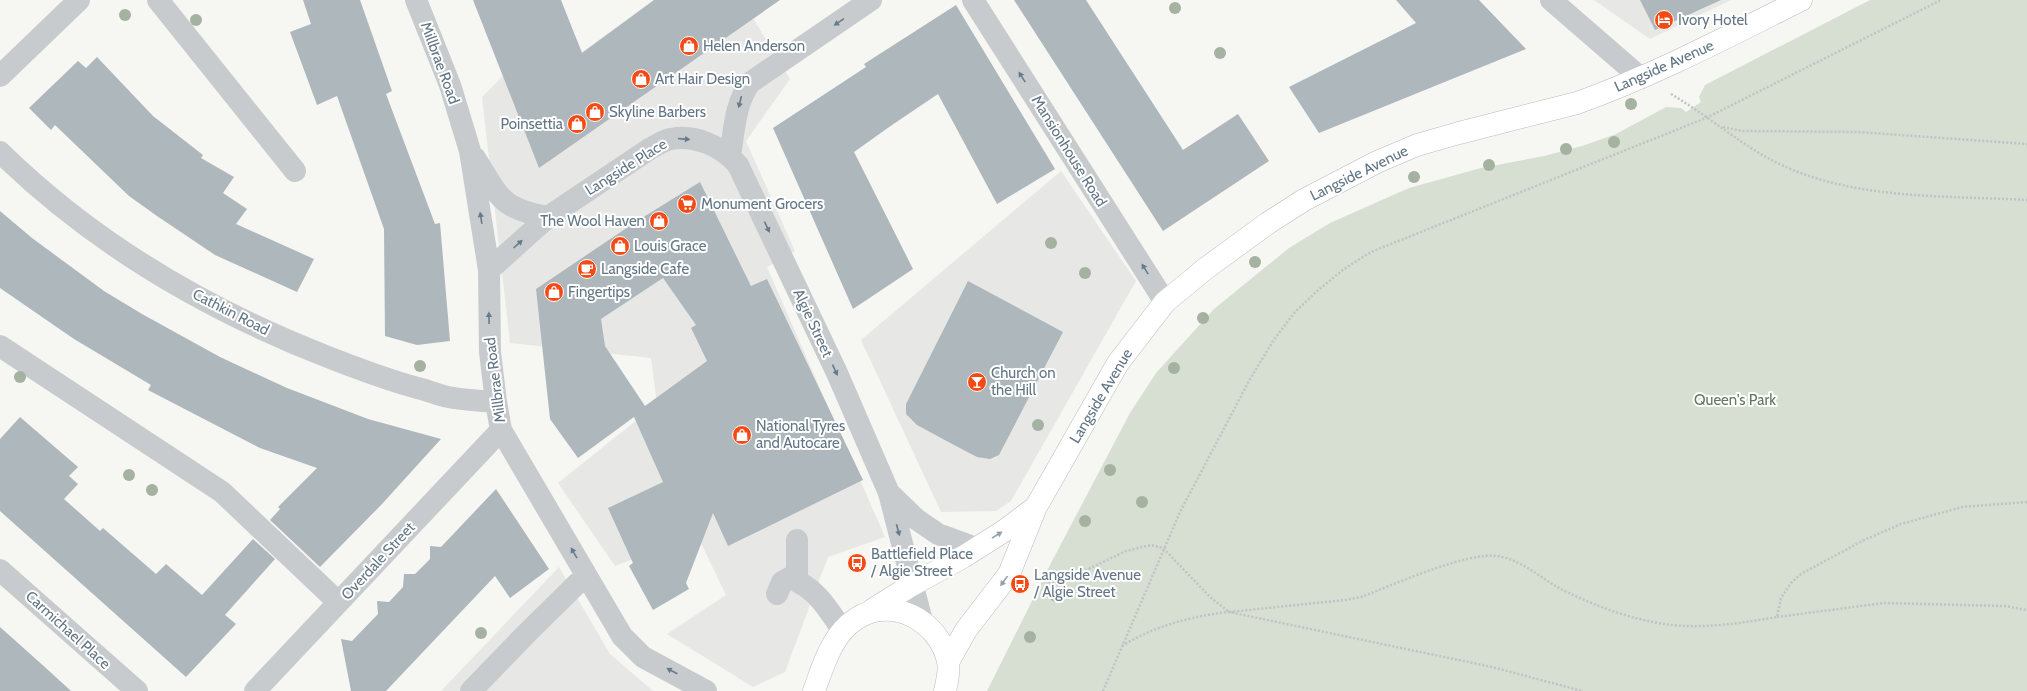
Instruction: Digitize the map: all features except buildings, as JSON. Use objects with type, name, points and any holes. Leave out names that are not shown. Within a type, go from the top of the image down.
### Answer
[{"type":"main road","name":"Langside Avenue","points":[[948,662],[966,630],[1009,574],[1036,507],[1118,363],[1165,302],[1205,269],[1268,223],[1304,200],[1378,162],[1417,146],[1459,133],[1577,103],[1641,78],[1701,51],[1797,1]]},
{"type":"main road","name":"Langside Avenue","points":[[814,691],[833,644],[842,631],[856,619],[1004,531],[1036,507]]},
{"type":"main road","points":[[868,613],[889,608],[906,613],[922,621],[932,630],[943,647],[948,662],[948,681],[945,691]]},
{"type":"street","points":[[0,76],[79,0]]},
{"type":"street","points":[[158,0],[295,171]]},
{"type":"street","name":"Millbrae Road","points":[[416,0],[450,85],[470,151],[489,270],[490,352],[496,402],[502,430],[622,636],[643,657],[706,691]]},
{"type":"street","points":[[730,156],[740,101],[744,90],[750,82],[871,0]]},
{"type":"street","name":"Mansionhouse Road","points":[[973,0],[1165,302]]},
{"type":"street","points":[[1551,0],[1641,78]]},
{"type":"street","name":"Langside Place","points":[[489,270],[548,217],[651,148],[669,139],[683,138],[701,142],[730,156]]},
{"type":"street","points":[[470,151],[501,199],[514,208],[526,213],[548,217]]},
{"type":"street","name":"Cathkin Road","points":[[0,152],[21,172],[103,238],[187,290],[238,317],[303,347],[389,380],[452,398],[496,402]]},
{"type":"street","name":"Algie Street","points":[[730,156],[738,165],[837,373],[889,494],[922,621]]},
{"type":"street","points":[[0,346],[222,492],[338,602]]},
{"type":"street","name":"Overdale Street","points":[[255,691],[502,430]]},
{"type":"street","name":"Algie Street","points":[[889,494],[916,519],[938,534],[976,548]]},
{"type":"street","points":[[797,540],[797,581]]},
{"type":"street","name":"Carmichael Place","points":[[0,570],[137,691]]},
{"type":"street","points":[[471,691],[586,574]]},
{"type":"street","points":[[777,594],[782,582],[789,578],[797,581],[811,589],[822,601],[842,631]]},
{"type":"path","points":[[1103,691],[1163,548],[1180,512],[1249,381],[1273,341],[1295,312],[1344,269],[1371,252],[1706,118],[1941,0]]},
{"type":"path","points":[[1641,78],[1693,107],[1706,118],[1764,156],[1821,181],[1866,191],[2027,200]]},
{"type":"path","points":[[1721,127],[1742,131],[1858,132],[2027,144]]},
{"type":"path","points":[[1777,616],[1781,598],[1791,583],[1801,574],[1864,540],[1901,524],[1962,507],[2027,502]]},
{"type":"path","points":[[1009,574],[1042,579],[1057,584],[1126,552],[1151,545],[1163,548],[1210,597],[1229,612],[1492,667],[1582,691]]},
{"type":"path","points":[[1122,646],[1136,637],[1172,623],[1211,614],[1361,597],[1458,562],[1479,557],[1497,556],[1519,563],[1567,592],[1640,619],[1686,626],[1733,624],[1777,616],[1884,602],[2005,606],[2027,610]]},
{"type":"shaded area","points":[[654,0],[742,0],[790,79],[746,141],[795,251],[767,267],[885,537],[828,557],[785,672],[753,687],[667,634],[726,595],[697,535],[615,566],[558,483],[657,404],[651,358],[510,343],[482,97],[503,76],[575,35],[582,52]]},
{"type":"shaded area","points":[[1594,0],[1731,0],[1650,39]]},
{"type":"shaded area","points":[[1061,171],[1136,281],[1011,501],[996,511],[941,512],[861,340]]},
{"type":"shaded area","points":[[559,567],[610,654],[653,691],[441,691]]},
{"type":"green space","name":"Queen's Park","points":[[1870,0],[2027,0],[2027,691],[987,691],[1051,563],[1130,413],[1156,373],[1214,309],[1289,248],[1330,223],[1409,188],[1481,168],[1544,156],[1582,146],[1616,134],[1666,107],[1681,108],[1686,112],[1701,102],[1699,97],[1705,85]]},
{"type":"place","name":"Ivory Hotel","points":[[1664,20]]},
{"type":"place","name":"Helen Anderson","points":[[689,46]]},
{"type":"place","name":"Art Hair Design","points":[[641,79]]},
{"type":"place","name":"Skyline Barbers","points":[[595,112]]},
{"type":"place","name":"Poinsettia","points":[[577,124]]},
{"type":"place","name":"Monument Grocers","points":[[687,204]]},
{"type":"place","name":"The Wool Haven","points":[[659,221]]},
{"type":"place","name":"Louis Grace","points":[[620,246]]},
{"type":"place","name":"Langside Cafe","points":[[587,269]]},
{"type":"place","name":"Fingertips","points":[[554,292]]},
{"type":"place","name":"Church on the Hill","points":[[977,382]]},
{"type":"place","name":"National Tyres and Autocare","points":[[742,435]]},
{"type":"place","name":"Battlefield Place / Algie Street","points":[[857,563]]},
{"type":"place","name":"Langside Avenue / Algie Street","points":[[1020,584]]}]
